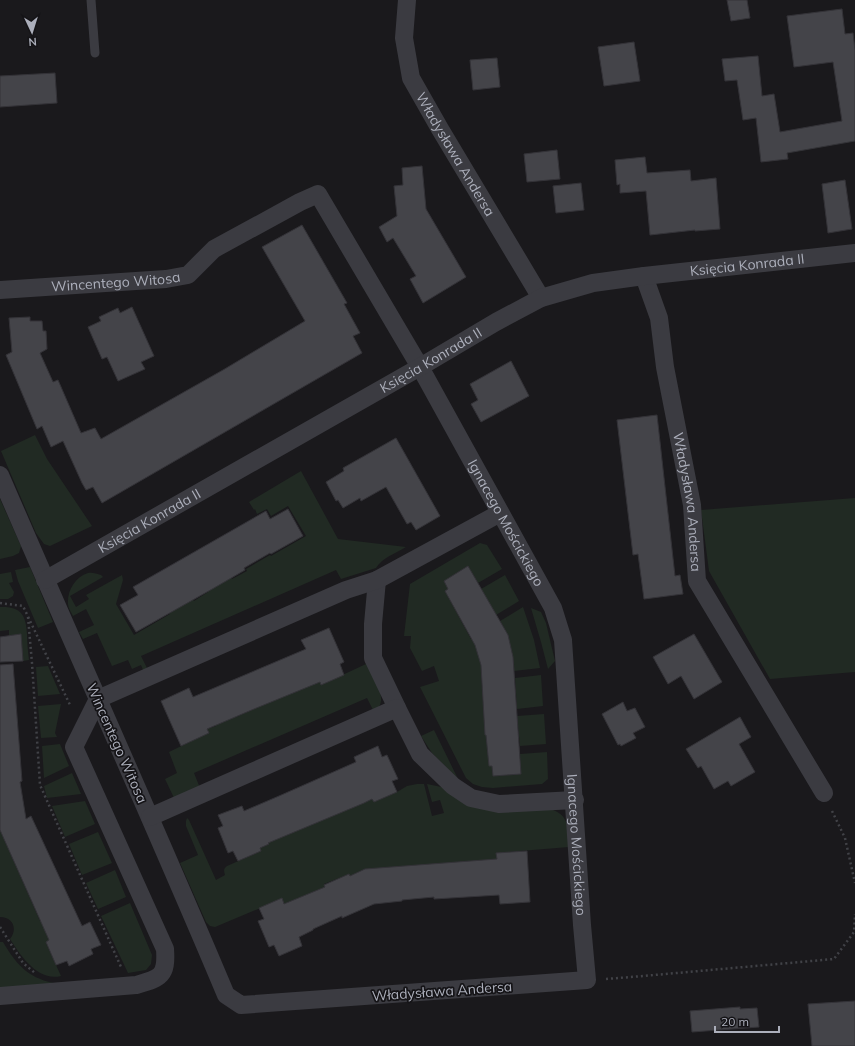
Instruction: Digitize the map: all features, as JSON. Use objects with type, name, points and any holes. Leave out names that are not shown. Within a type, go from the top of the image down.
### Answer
[{"type":"street","name":"Władysława Andersa","points":[[406,0],[404,38],[411,78],[440,130],[541,298]]},
{"type":"street","name":"Ignacego Mościckiego","points":[[284,211],[318,194],[420,367],[553,608],[563,640],[587,980]]},
{"type":"street","name":"Wincentego Witosa","points":[[0,290],[166,280],[188,275],[214,249],[284,211]]},
{"type":"street","name":"Księcia Konrada II","points":[[45,580],[420,367],[496,322],[541,298],[592,283],[855,253]]},
{"type":"street","name":"Władysława Andersa","points":[[644,276],[659,318],[665,367],[692,505],[698,581],[824,793]]},
{"type":"street","name":"Wincentego Witosa","points":[[0,475],[150,817],[226,995],[241,1005]]},
{"type":"street","points":[[0,996],[130,986],[155,979],[163,972],[166,962],[165,949],[74,747],[98,699],[346,590],[377,580],[500,513]]},
{"type":"street","points":[[377,580],[373,658],[420,754],[453,786],[471,798],[499,804],[575,800]]},
{"type":"street","points":[[150,817],[397,708]]},
{"type":"street","name":"Władysława Andersa","points":[[241,1005],[587,980]]},
{"type":"lane","points":[[91,0],[95,53]]},
{"type":"path","points":[[0,603],[23,606],[82,730]]},
{"type":"path","points":[[28,617],[40,785],[130,986]]},
{"type":"path","points":[[824,793],[845,838],[855,883]]},
{"type":"path","points":[[587,980],[834,959],[854,932],[855,914]]},
{"type":"path","points":[[0,927],[23,963],[37,976]]},
{"type":"shaded area","points":[[35,435],[47,459],[92,526],[50,546],[44,544],[36,533],[1,451]]},
{"type":"shaded area","points":[[301,471],[338,539],[406,547],[385,559],[376,568],[341,579],[336,570],[141,656],[148,670],[144,672],[141,665],[132,669],[128,660],[112,666],[97,633],[83,639],[79,632],[94,625],[86,609],[73,616],[69,608],[68,599],[73,585],[83,575],[91,573],[101,575],[103,577],[70,596],[76,607],[89,599],[86,595],[122,575],[123,580],[116,604],[134,635],[170,614],[169,612],[193,599],[194,601],[208,592],[207,590],[231,577],[232,579],[247,571],[246,569],[306,536],[288,506],[271,516],[267,509],[257,514],[249,502]]},
{"type":"shaded area","points":[[855,498],[855,672],[770,679],[709,571],[701,510]]},
{"type":"shaded area","points":[[0,499],[21,546],[19,553],[0,559]]},
{"type":"shaded area","points":[[480,543],[487,545],[502,569],[478,583],[468,566],[444,581],[448,589],[445,591],[471,639],[476,644],[475,645],[482,665],[481,672],[485,734],[489,766],[492,766],[493,776],[521,774],[520,754],[547,752],[548,779],[542,784],[493,788],[473,784],[466,778],[420,687],[439,681],[434,666],[422,671],[410,648],[411,636],[404,636],[410,584]]},
{"type":"shaded area","points":[[30,567],[53,622],[38,628],[18,581],[15,570]]},
{"type":"shaded area","points":[[11,572],[13,582],[9,583],[14,592],[13,596],[8,599],[0,599],[0,574]]},
{"type":"shaded area","points":[[505,575],[519,601],[496,615],[481,589]]},
{"type":"shaded area","points":[[0,607],[18,610],[24,617],[29,660],[23,661],[21,635],[9,636],[9,630],[0,631]]},
{"type":"shaded area","points":[[523,607],[534,640],[540,668],[514,671],[513,657],[508,635],[500,621]]},
{"type":"shaded area","points":[[531,608],[541,612],[546,623],[555,661],[548,669],[541,642]]},
{"type":"shaded area","points":[[366,664],[379,688],[381,695],[379,707],[374,712],[367,698],[194,773],[200,788],[175,800],[165,779],[177,773],[169,752],[208,733],[207,729],[216,726],[215,724],[235,715],[236,717],[254,709],[254,707],[320,681],[321,685]]},
{"type":"shaded area","points":[[48,666],[60,694],[38,696],[36,667]]},
{"type":"shaded area","points":[[541,675],[543,706],[517,709],[515,678]]},
{"type":"shaded area","points":[[61,704],[55,733],[57,737],[41,738],[38,706]]},
{"type":"shaded area","points":[[544,714],[546,744],[520,746],[517,716]]},
{"type":"shaded area","points":[[434,730],[458,779],[432,753],[421,736]]},
{"type":"shaded area","points":[[60,744],[69,766],[44,778],[42,746]]},
{"type":"shaded area","points":[[72,773],[81,794],[47,798],[44,786]]},
{"type":"shaded area","points":[[424,784],[432,816],[444,813],[440,800],[432,802],[427,784],[553,810],[563,816],[565,820],[568,830],[569,847],[497,853],[497,859],[365,869],[350,876],[349,874],[324,884],[325,887],[284,904],[282,899],[215,927],[210,926],[206,922],[180,863],[198,855],[186,826],[187,818],[216,880],[225,875],[224,869],[227,866],[261,851],[260,848],[269,844],[268,842],[363,800],[364,803],[372,799],[374,802],[407,786]]},
{"type":"shaded area","points":[[85,801],[95,824],[65,837],[52,806]]},
{"type":"shaded area","points":[[0,830],[40,921],[42,921],[50,940],[46,943],[61,976],[53,977],[45,975],[31,966],[24,959],[10,939],[14,931],[13,924],[8,919],[0,917]]},
{"type":"shaded area","points":[[98,832],[112,863],[82,875],[69,844]]},
{"type":"shaded area","points":[[115,870],[126,897],[98,909],[86,883]]},
{"type":"shaded area","points":[[130,903],[152,955],[151,964],[146,970],[128,973],[101,916]]},
{"type":"shaded area","points":[[0,942],[3,942],[18,963],[29,973],[53,983],[0,991]]},
{"type":"building","points":[[727,0],[747,0],[750,18],[731,21]]},
{"type":"building","points":[[842,9],[845,34],[853,33],[855,50],[855,141],[787,153],[788,159],[761,162],[756,118],[743,120],[737,80],[725,81],[722,59],[758,56],[762,96],[774,94],[780,132],[842,121],[833,62],[794,67],[787,16]]},
{"type":"building","points":[[634,42],[640,81],[604,86],[598,47]]},
{"type":"building","points":[[497,58],[500,87],[473,90],[470,60]]},
{"type":"building","points":[[55,73],[57,103],[0,107],[0,76]]},
{"type":"building","points":[[557,150],[560,179],[527,182],[524,154]]},
{"type":"building","points":[[645,157],[647,173],[690,170],[691,181],[716,178],[720,229],[650,235],[646,191],[620,193],[620,184],[617,185],[615,160]]},
{"type":"building","points":[[422,166],[426,209],[466,277],[423,303],[410,279],[416,276],[393,238],[387,242],[379,227],[397,216],[394,186],[403,185],[402,168]]},
{"type":"building","points":[[845,180],[852,229],[828,233],[822,184]]},
{"type":"building","points":[[581,183],[584,210],[556,213],[553,186]]},
{"type":"building","points":[[302,225],[347,303],[344,304],[360,333],[353,336],[362,353],[102,503],[93,487],[86,490],[63,441],[51,447],[42,426],[37,429],[6,355],[12,352],[9,318],[30,317],[30,321],[42,321],[43,331],[46,331],[47,349],[40,353],[53,382],[58,380],[81,433],[95,428],[101,439],[223,370],[305,321],[262,247]]},
{"type":"building","points":[[132,307],[154,356],[141,362],[145,369],[118,381],[107,357],[102,359],[88,327],[101,321],[99,317],[118,308],[120,313]]},
{"type":"building","points":[[511,361],[529,396],[481,422],[471,404],[478,400],[470,384]]},
{"type":"building","points":[[657,415],[675,576],[680,575],[683,594],[644,599],[638,554],[633,555],[617,420]]},
{"type":"building","points":[[396,438],[440,516],[416,530],[411,522],[407,524],[386,487],[361,501],[360,498],[343,508],[338,500],[336,501],[326,482],[344,471],[343,468]]},
{"type":"building","points":[[288,509],[303,536],[271,554],[270,553],[244,568],[245,570],[136,632],[120,605],[138,595],[133,587],[266,511],[270,519]]},
{"type":"building","points":[[468,566],[508,635],[513,657],[521,774],[493,776],[492,766],[489,766],[485,735],[481,665],[475,645],[445,591],[448,589],[444,581]]},
{"type":"building","points":[[329,628],[344,662],[340,664],[344,675],[321,685],[320,682],[207,729],[209,733],[181,746],[161,701],[189,688],[193,697],[306,649],[301,640]]},
{"type":"building","points":[[21,634],[23,661],[0,662],[0,637]]},
{"type":"building","points":[[694,634],[722,682],[694,699],[681,676],[668,684],[653,657]]},
{"type":"building","points":[[13,664],[22,781],[20,782],[26,819],[31,816],[82,926],[90,922],[101,945],[91,949],[93,954],[69,966],[67,961],[56,965],[46,942],[49,940],[0,830],[0,665]]},
{"type":"building","points":[[623,702],[627,711],[635,708],[645,727],[633,733],[636,738],[621,746],[620,744],[618,745],[602,714]]},
{"type":"building","points":[[740,717],[751,737],[739,744],[755,772],[731,786],[728,781],[714,789],[701,766],[698,768],[686,749]]},
{"type":"building","points":[[378,746],[382,757],[387,755],[398,779],[392,781],[397,792],[374,802],[372,799],[268,843],[269,844],[260,848],[261,851],[238,861],[233,851],[228,853],[218,828],[223,826],[218,815],[242,806],[244,811],[279,796],[356,762],[354,757]]},
{"type":"building","points":[[527,851],[530,902],[500,904],[499,895],[434,899],[434,897],[374,904],[313,929],[299,937],[302,946],[279,956],[274,945],[269,947],[258,921],[264,919],[259,908],[282,898],[284,904],[325,887],[324,885],[349,874],[350,876],[365,869],[497,859],[496,853]]},
{"type":"building","points":[[855,1001],[855,1046],[812,1046],[808,1004]]},
{"type":"building","points":[[740,1007],[740,1009],[757,1008],[759,1027],[692,1032],[690,1011]]}]
